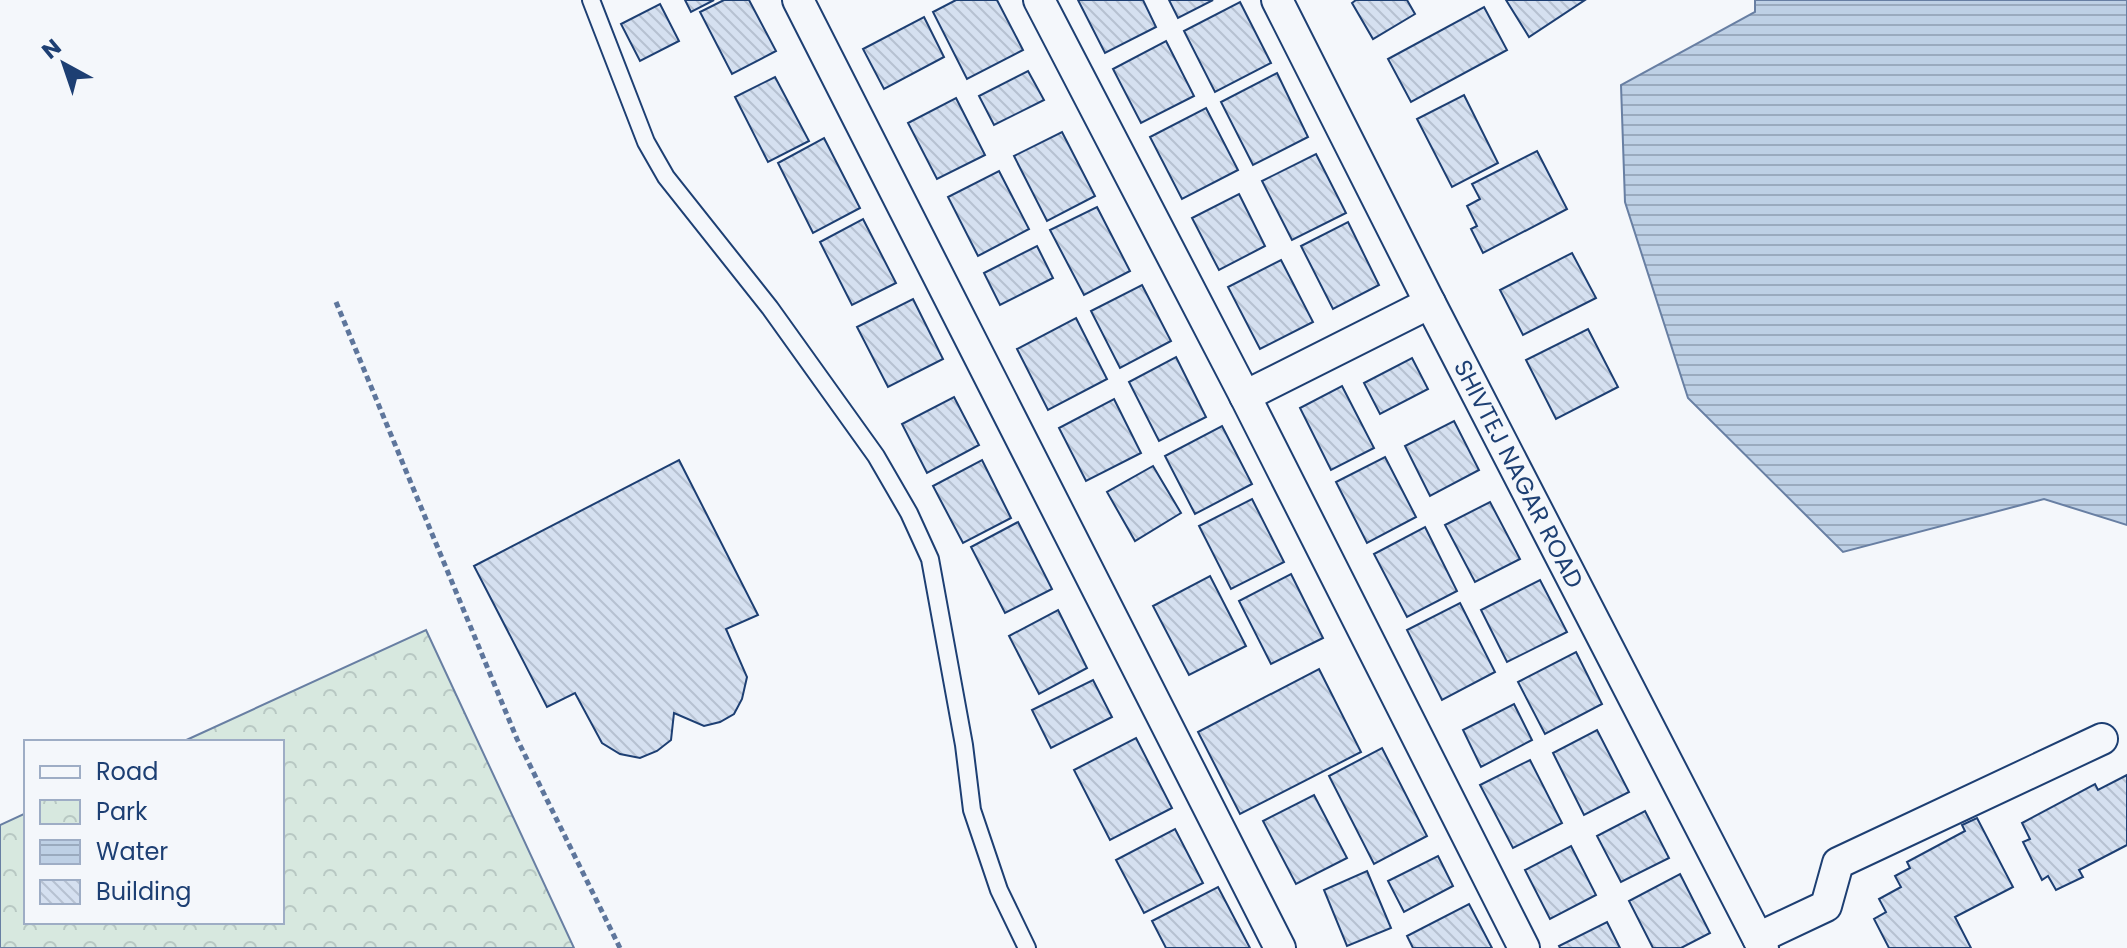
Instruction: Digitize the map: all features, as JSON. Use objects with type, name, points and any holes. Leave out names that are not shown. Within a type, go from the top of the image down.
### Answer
[{"type":"street","points":[[798,0],[1280,948]]},
{"type":"street","points":[[1039,0],[1245,396],[1524,948]]},
{"type":"street","name":"SHIVTEJ NAGAR ROAD","points":[[1277,0],[1761,943]]},
{"type":"street","points":[[1245,396],[1430,303]]},
{"type":"street","points":[[1761,943],[1826,906],[1838,863],[2102,739]]},
{"type":"lane","points":[[591,0],[646,142],[666,177],[770,308],[876,456],[909,513],[930,559],[964,745],[972,810],[999,890],[1027,948]]},
{"type":"path","points":[[336,302],[517,739],[620,948]]},
{"type":"green space","points":[[426,630],[574,948],[0,948],[0,825],[24,814],[24,924],[284,924],[284,740],[186,740]]},
{"type":"water","points":[[1755,0],[2127,0],[2127,525],[2044,499],[1843,552],[1688,398],[1625,202],[1621,85],[1755,12]]},
{"type":"building","points":[[685,0],[714,0],[691,12]]},
{"type":"building","points":[[724,0],[749,0],[776,51],[732,74],[700,12]]},
{"type":"building","points":[[956,0],[997,0],[1023,50],[967,79],[933,12]]},
{"type":"building","points":[[1078,0],[1143,0],[1156,27],[1105,53]]},
{"type":"building","points":[[1169,0],[1213,0],[1178,18]]},
{"type":"building","points":[[1356,0],[1407,0],[1415,14],[1373,39],[1352,3]]},
{"type":"building","points":[[1506,0],[1585,0],[1529,37]]},
{"type":"building","points":[[1240,2],[1271,63],[1215,92],[1184,31]]},
{"type":"building","points":[[660,4],[679,41],[640,61],[621,24]]},
{"type":"building","points":[[1484,7],[1507,50],[1411,102],[1388,59]]},
{"type":"building","points":[[924,17],[944,57],[884,89],[863,49]]},
{"type":"building","points":[[1166,41],[1194,96],[1141,123],[1113,69]]},
{"type":"building","points":[[1028,71],[1044,100],[994,125],[979,96]]},
{"type":"building","points":[[1277,73],[1308,137],[1253,165],[1221,102]]},
{"type":"building","points":[[775,77],[809,141],[768,162],[735,97]]},
{"type":"building","points":[[1464,95],[1498,163],[1452,187],[1417,119]]},
{"type":"building","points":[[956,98],[985,155],[937,179],[908,123]]},
{"type":"building","points":[[1206,108],[1238,170],[1182,199],[1150,137]]},
{"type":"building","points":[[1062,132],[1095,196],[1047,221],[1014,156]]},
{"type":"building","points":[[824,138],[860,208],[813,233],[778,163]]},
{"type":"building","points":[[1537,151],[1567,209],[1483,253],[1471,229],[1477,226],[1467,206],[1480,199],[1472,184]]},
{"type":"building","points":[[1316,154],[1346,213],[1292,240],[1262,181]]},
{"type":"building","points":[[999,171],[1029,229],[978,256],[948,197]]},
{"type":"building","points":[[1239,194],[1265,246],[1219,270],[1192,218]]},
{"type":"building","points":[[1097,207],[1130,271],[1084,295],[1050,230]]},
{"type":"building","points":[[863,219],[896,283],[852,305],[820,242]]},
{"type":"building","points":[[1348,222],[1379,285],[1333,309],[1301,246]]},
{"type":"building","points":[[1037,246],[1053,278],[1000,305],[984,273]]},
{"type":"building","points":[[1572,253],[1596,298],[1523,335],[1500,290]]},
{"type":"building","points":[[1281,260],[1313,322],[1260,349],[1228,287]]},
{"type":"building","points":[[1142,285],[1171,341],[1120,368],[1091,311]]},
{"type":"building","points":[[913,299],[943,359],[888,387],[857,327]]},
{"type":"building","points":[[1076,318],[1107,379],[1048,410],[1017,349]]},
{"type":"building","points":[[1588,329],[1618,387],[1556,419],[1526,360]]},
{"type":"building","points":[[1176,357],[1206,417],[1159,441],[1129,382]]},
{"type":"building","points":[[1412,358],[1428,389],[1380,414],[1364,383]]},
{"type":"building","points":[[1342,386],[1374,448],[1331,470],[1300,408]]},
{"type":"building","points":[[954,397],[979,445],[927,473],[902,424]]},
{"type":"building","points":[[1114,399],[1141,453],[1086,481],[1059,428]]},
{"type":"building","points":[[1454,421],[1479,470],[1430,496],[1405,446]]},
{"type":"building","points":[[1222,426],[1252,484],[1195,514],[1165,456]]},
{"type":"building","points":[[1385,457],[1416,517],[1367,543],[1336,482]]},
{"type":"building","points":[[679,460],[758,615],[726,629],[747,677],[742,699],[734,714],[704,726],[674,713],[671,740],[657,751],[640,758],[620,754],[602,743],[575,693],[547,707],[474,566]]},
{"type":"building","points":[[982,460],[1011,518],[963,543],[933,486]]},
{"type":"building","points":[[1153,466],[1181,513],[1135,541],[1107,492]]},
{"type":"building","points":[[1252,499],[1284,562],[1231,589],[1199,526]]},
{"type":"building","points":[[1490,502],[1520,559],[1475,582],[1445,525]]},
{"type":"building","points":[[1018,522],[1052,589],[1005,613],[971,547]]},
{"type":"building","points":[[1425,527],[1457,591],[1407,617],[1374,554]]},
{"type":"building","points":[[1291,574],[1323,638],[1271,664],[1239,601]]},
{"type":"building","points":[[1210,576],[1246,646],[1189,675],[1153,606]]},
{"type":"building","points":[[1540,580],[1567,632],[1507,662],[1481,610]]},
{"type":"building","points":[[1460,603],[1495,672],[1442,700],[1407,630]]},
{"type":"building","points":[[1058,610],[1087,668],[1039,694],[1009,636]]},
{"type":"building","points":[[1576,652],[1602,704],[1545,734],[1518,682]]},
{"type":"building","points":[[1319,669],[1361,752],[1240,814],[1198,732]]},
{"type":"building","points":[[1093,680],[1112,717],[1051,748],[1032,710]]},
{"type":"building","points":[[1514,704],[1532,740],[1481,767],[1463,730]]},
{"type":"building","points":[[1597,730],[1629,792],[1584,815],[1553,753]]},
{"type":"building","points":[[1136,738],[1172,808],[1110,840],[1074,770]]},
{"type":"building","points":[[1382,748],[1427,836],[1374,864],[1329,776]]},
{"type":"building","points":[[1530,760],[1562,823],[1513,848],[1480,785]]},
{"type":"building","points":[[2127,775],[2127,845],[2079,870],[2083,877],[2056,890],[2048,876],[2042,880],[2023,842],[2030,839],[2022,823],[2095,784],[2098,790]]},
{"type":"building","points":[[1314,795],[1347,858],[1296,884],[1263,821]]},
{"type":"building","points":[[1645,811],[1669,858],[1621,882],[1597,836]]},
{"type":"building","points":[[1977,818],[2013,887],[1955,917],[1971,948],[1889,948],[1874,919],[1886,912],[1879,899],[1901,887],[1895,876],[1910,868],[1907,862],[1965,831],[1962,825]]},
{"type":"building","points":[[1175,829],[1203,883],[1144,913],[1116,860]]},
{"type":"building","points":[[1571,846],[1596,895],[1550,919],[1525,870]]},
{"type":"building","points":[[1438,856],[1453,886],[1404,912],[1388,881]]},
{"type":"building","points":[[1367,871],[1391,928],[1347,946],[1324,890]]},
{"type":"building","points":[[1680,874],[1710,933],[1681,948],[1653,948],[1629,901]]},
{"type":"building","points":[[1218,887],[1250,948],[1166,948],[1152,921]]},
{"type":"building","points":[[1469,904],[1492,948],[1413,948],[1407,936]]},
{"type":"building","points":[[1607,922],[1620,948],[1560,948],[1559,946]]}]
